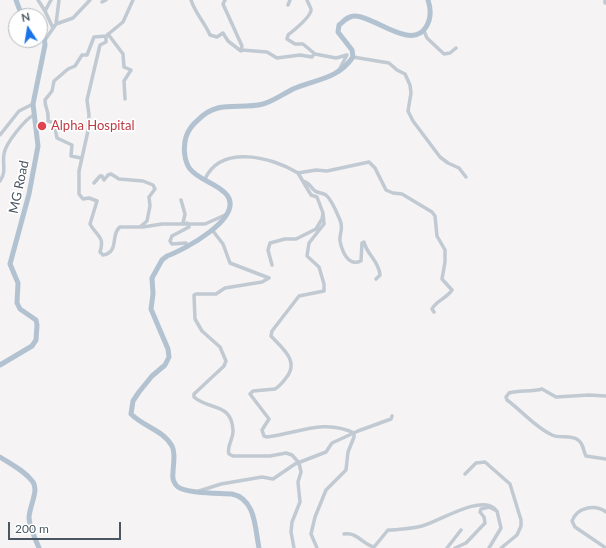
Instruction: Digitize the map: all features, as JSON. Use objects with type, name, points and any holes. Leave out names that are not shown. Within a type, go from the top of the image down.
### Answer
[{"type":"main road","points":[[259,548],[253,512],[243,499],[232,494],[199,491],[178,487],[174,483],[172,474],[174,450],[172,446],[164,436],[142,424],[131,414],[133,401],[139,392],[152,376],[165,365],[169,357],[168,349],[151,313],[152,278],[162,260],[188,247],[213,231],[225,215],[230,204],[228,197],[214,184],[194,172],[188,166],[185,149],[186,137],[189,130],[207,110],[220,107],[265,104],[293,89],[325,80],[339,70],[353,57],[352,50],[338,32],[339,25],[348,18],[358,16],[408,36],[418,35],[424,31],[430,17],[430,6],[428,0]]},
{"type":"main road","name":"MG Road","points":[[0,365],[32,346],[36,340],[38,325],[36,320],[20,309],[17,303],[18,283],[11,270],[10,264],[21,230],[35,167],[38,146],[33,104],[42,62],[43,48]]},
{"type":"main road","points":[[0,457],[25,474],[33,482],[35,489],[29,518],[31,531],[39,548]]},
{"type":"street","points":[[48,35],[56,24],[59,0]]},
{"type":"street","points":[[56,24],[73,18],[90,0]]},
{"type":"street","points":[[81,158],[71,156],[72,145],[57,138],[54,123],[48,120],[49,113],[45,106],[45,100],[52,91],[52,83],[75,66],[82,55],[86,55],[93,43],[94,37],[107,35],[123,22],[133,0]]},
{"type":"street","points":[[191,0],[195,12],[206,26],[210,35],[217,37],[223,33],[240,51],[267,52],[278,58],[312,56],[314,54],[336,58],[346,56],[339,70]]},
{"type":"street","points":[[225,0],[223,4],[242,50]]},
{"type":"street","points":[[288,4],[290,0]]},
{"type":"street","points":[[307,0],[311,8],[310,13],[297,29],[288,34],[287,39],[295,44],[303,44],[314,54]]},
{"type":"street","points":[[48,17],[53,28]]},
{"type":"street","points":[[424,31],[427,38],[444,54],[450,53],[456,48]]},
{"type":"street","points":[[107,35],[123,54],[124,67],[131,70],[124,80],[125,99]]},
{"type":"street","points":[[107,35],[106,42],[100,45],[92,73],[87,100],[89,115],[87,133],[81,158],[78,194],[83,199],[89,198],[97,201],[90,224],[102,242],[101,254],[108,253],[113,249],[118,228],[162,224],[208,224],[225,215]]},
{"type":"street","points":[[353,57],[369,61],[384,61],[405,74],[410,89],[408,107],[411,118],[440,157],[459,168],[466,177]]},
{"type":"street","points":[[0,135],[19,111],[33,104]]},
{"type":"street","points":[[0,180],[5,170],[4,151],[25,122],[34,115]]},
{"type":"street","points":[[205,179],[217,162],[227,158],[260,159],[285,166],[298,173],[311,195],[317,197],[323,213],[324,224],[320,232],[309,243],[307,256],[319,267],[324,284],[324,290],[320,293],[300,296],[272,331],[271,336],[285,350],[292,364],[290,373],[278,387],[270,390],[253,391],[250,394],[269,418],[262,430],[262,433],[267,437],[314,426],[325,426],[354,433]]},
{"type":"street","points":[[298,173],[316,170],[326,171],[367,161],[375,168],[386,190],[393,194],[402,194],[434,214],[437,236],[445,250],[442,278],[452,290],[440,302],[434,305],[432,309],[434,312]]},
{"type":"street","points":[[94,183],[100,176],[102,176],[103,180],[111,174],[119,179],[143,181],[154,186],[155,189],[149,196],[150,206],[147,221],[140,227]]},
{"type":"street","points":[[303,181],[308,183],[314,190],[326,195],[337,214],[342,229],[340,241],[344,255],[348,260],[357,262],[361,261],[361,244],[364,242],[367,252],[378,266],[380,274],[376,279]]},
{"type":"street","points":[[181,200],[185,214],[185,223],[189,227],[172,236],[170,241],[172,244],[186,243],[188,247]]},
{"type":"street","points":[[272,265],[268,250],[270,243],[304,237],[316,230],[322,219],[323,213]]},
{"type":"street","points":[[213,231],[223,244],[230,263],[269,278],[262,282],[225,288],[216,294],[194,295],[195,319],[202,331],[220,347],[226,361],[222,368],[194,394],[194,397],[209,406],[224,409],[229,415],[233,432],[228,449],[229,454],[233,456],[270,456],[286,453],[292,455],[299,462],[301,472],[298,482],[300,502],[292,522],[291,532],[294,548]]},
{"type":"street","points":[[606,396],[589,395],[556,397],[542,389],[532,392],[515,391],[506,397],[548,433],[559,438],[572,437],[578,439],[582,444],[586,456],[606,459]]},
{"type":"street","points":[[199,491],[221,484],[262,477],[272,480],[299,462],[326,452],[332,443],[391,419],[392,416]]},
{"type":"street","points":[[318,548],[311,534],[315,517],[326,490],[346,470],[348,452],[354,433]]},
{"type":"street","points":[[465,474],[476,463],[485,462],[512,487],[520,515],[521,526],[517,535],[501,548]]},
{"type":"street","points":[[344,534],[356,535],[370,546],[374,547],[388,530],[424,525],[448,515],[481,504],[486,504],[495,510],[499,516],[501,528],[489,548]]},
{"type":"street","points":[[463,548],[486,523],[480,512],[481,509],[486,507],[495,510]]},
{"type":"street","points":[[606,512],[599,507],[584,509],[576,515],[572,521],[575,526],[606,548]]},
{"type":"street","points":[[447,548],[461,530]]},
{"type":"street","points":[[455,548],[466,543]]},
{"type":"place","name":"Alpha Hospital","points":[[42,126]]}]
